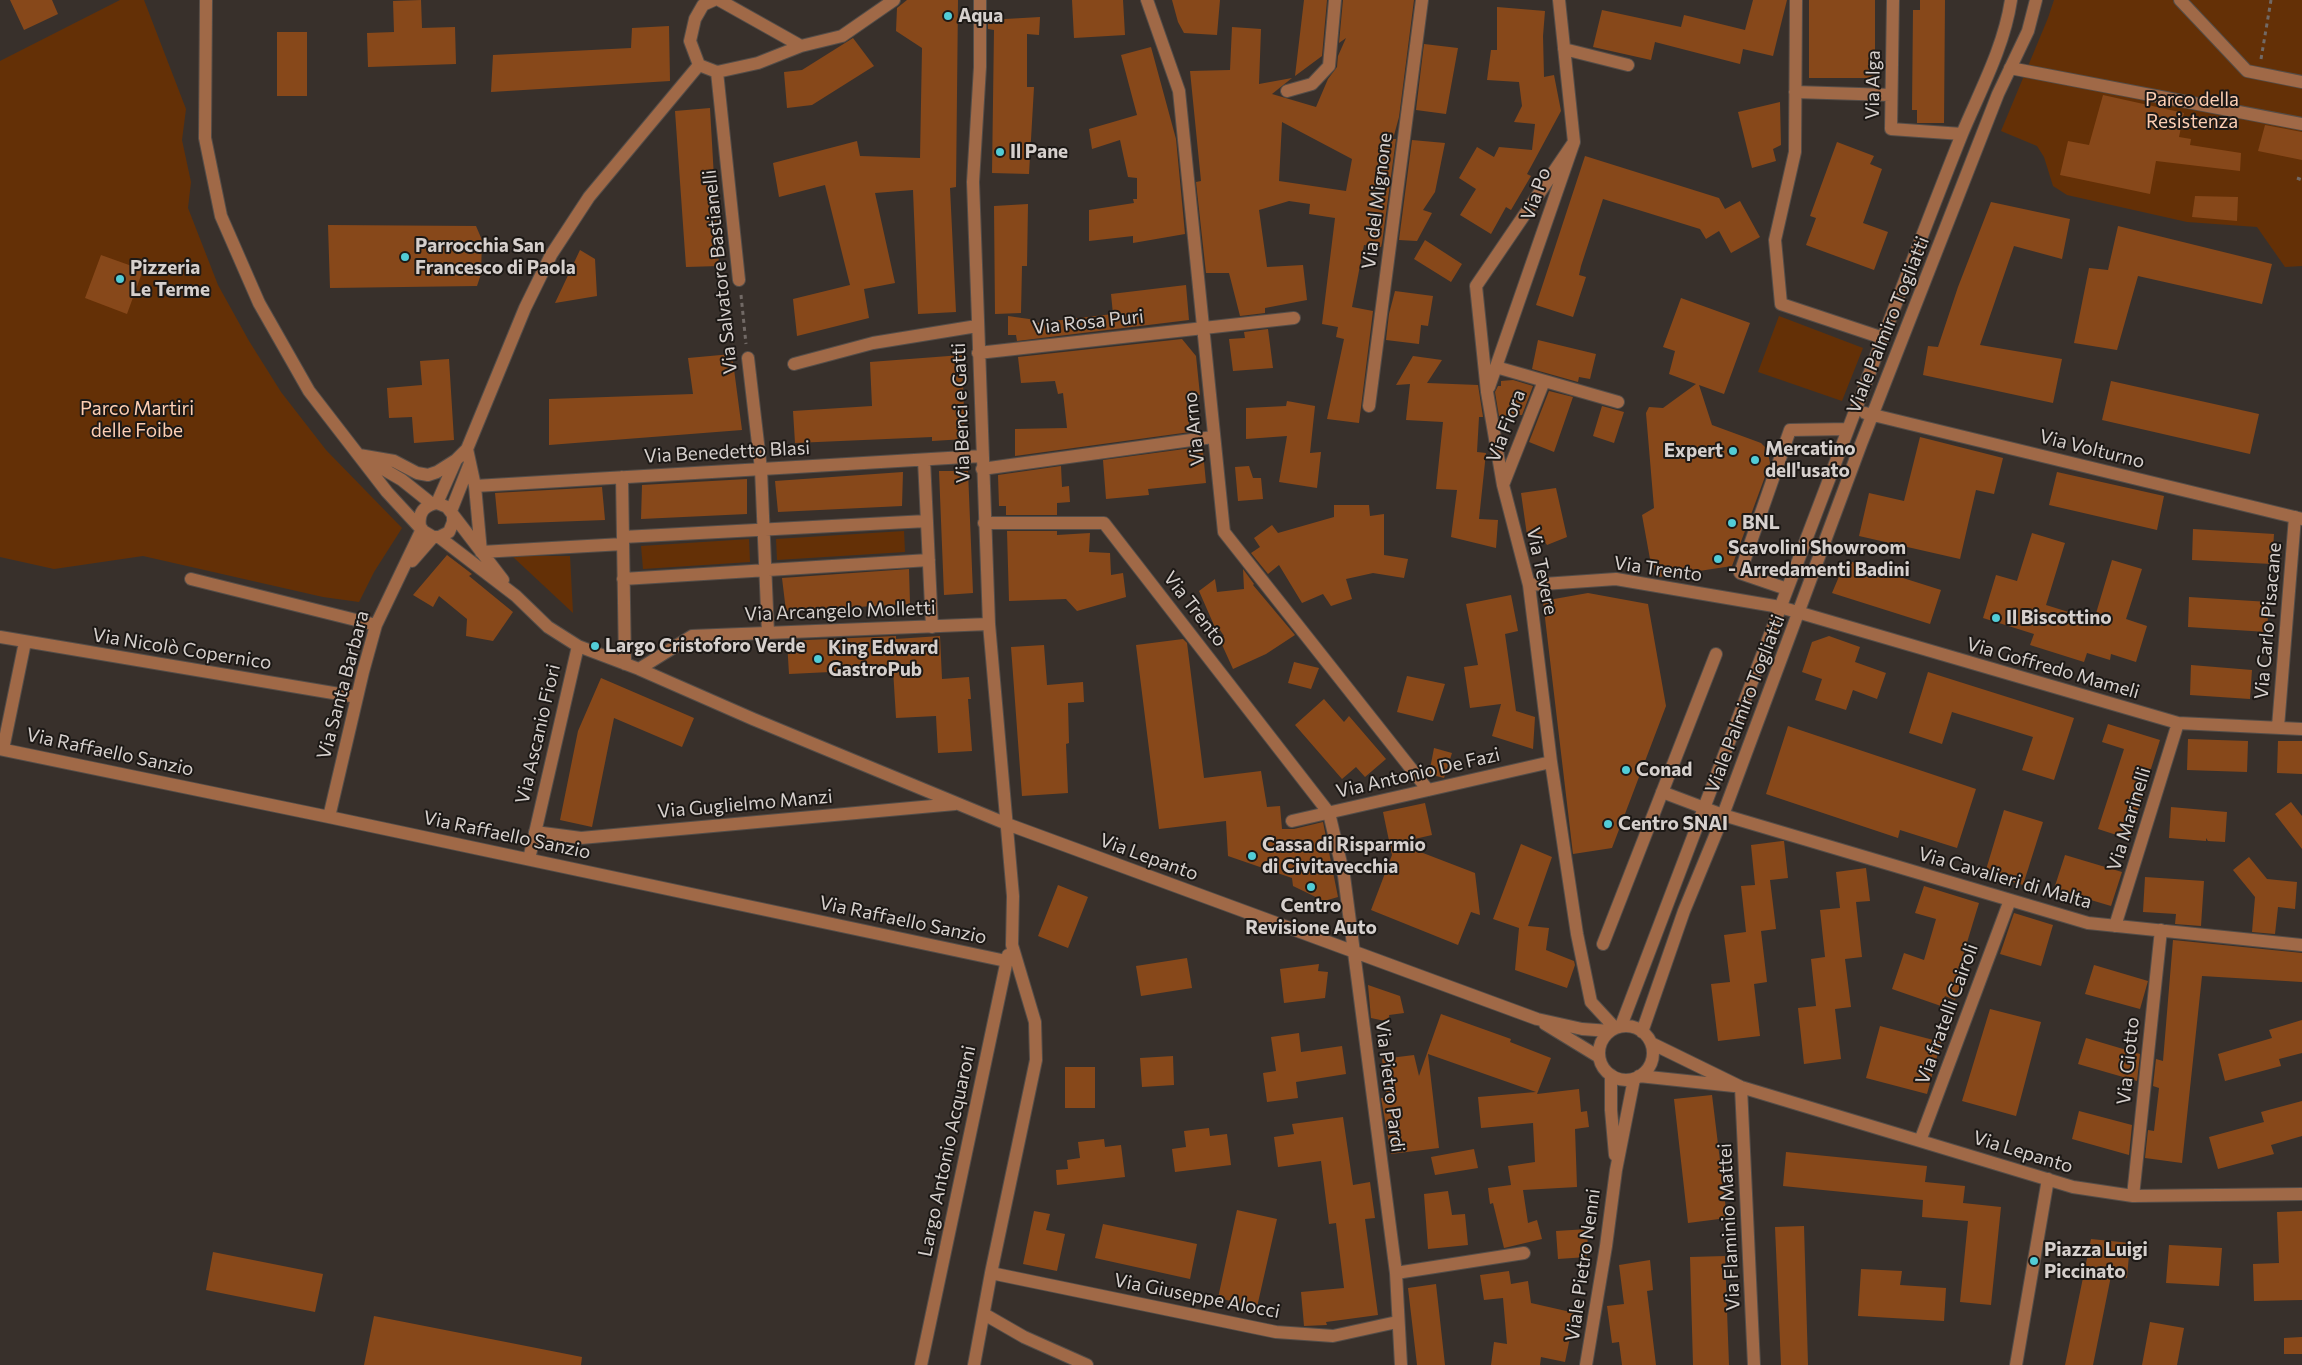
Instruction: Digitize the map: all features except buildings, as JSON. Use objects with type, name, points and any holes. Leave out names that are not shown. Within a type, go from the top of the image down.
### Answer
[{"type":"street","points":[[206,0],[205,138],[221,216],[258,303],[309,391],[387,492],[421,527],[516,596]]},
{"type":"street","points":[[714,0],[703,5],[695,19],[690,41],[699,65],[717,72],[758,63],[801,46],[842,36],[894,0]]},
{"type":"street","points":[[719,0],[801,46]]},
{"type":"street","name":"Via Arno","points":[[1147,0],[1179,91],[1224,532],[1428,790]]},
{"type":"street","points":[[1287,91],[1312,84],[1329,66],[1335,0]]},
{"type":"street","name":"Via del Mignone","points":[[1369,406],[1422,0]]},
{"type":"street","name":"Via Po","points":[[1487,392],[1574,142],[1559,0]]},
{"type":"street","points":[[1796,0],[1795,152],[1775,240],[1781,304],[1883,338]]},
{"type":"street","name":"Via Alga","points":[[1894,0],[1891,129],[1962,134]]},
{"type":"street","name":"Viale Palmiro Togliatti","points":[[1616,1028],[1706,808],[1854,411],[1962,134],[1992,64],[2009,13],[2011,0]]},
{"type":"street","name":"Viale Palmiro Togliatti","points":[[1642,1032],[1684,911],[1723,815],[1873,416],[1998,94],[2028,31],[2036,0]]},
{"type":"street","points":[[2180,0],[2247,71],[2302,82]]},
{"type":"street","name":"Via Benci e Gatti","points":[[978,4],[980,67],[973,182],[977,326],[989,624],[1007,824]]},
{"type":"street","points":[[1564,49],[1628,65]]},
{"type":"street","points":[[359,455],[394,461],[417,474],[428,475],[437,472],[456,460],[467,449],[525,308],[551,255],[589,197],[699,65]]},
{"type":"street","points":[[2010,68],[2302,124]]},
{"type":"street","name":"Via Salvatore Bastianelli","points":[[717,72],[739,280]]},
{"type":"street","points":[[1795,92],[1892,95]]},
{"type":"street","name":"Via Tevere","points":[[1574,142],[1476,286],[1487,392],[1503,485],[1530,585],[1551,762],[1577,934],[1591,1002],[1616,1028]]},
{"type":"street","name":"Via Rosa Puri","points":[[978,353],[1294,318]]},
{"type":"street","points":[[794,364],[873,343],[977,326]]},
{"type":"street","name":"Via Salvatore Bastianelli","points":[[748,358],[762,469],[768,633]]},
{"type":"street","points":[[1496,366],[1618,402]]},
{"type":"street","name":"Via Fiora","points":[[1503,485],[1544,380]]},
{"type":"street","name":"Via Volturno","points":[[1854,411],[2298,518]]},
{"type":"street","points":[[1787,589],[1740,573],[1790,430],[1848,429]]},
{"type":"street","name":"Via Benedetto Blasi","points":[[475,486],[924,460],[982,462],[1213,437]]},
{"type":"street","points":[[467,449],[475,486],[481,552]]},
{"type":"street","points":[[359,455],[402,480],[452,514],[516,596],[548,627],[578,646],[639,669]]},
{"type":"street","points":[[405,568],[421,527],[420,514],[423,509],[434,503],[456,460]]},
{"type":"street","points":[[924,460],[932,626]]},
{"type":"street","points":[[405,568],[436,537],[449,532],[452,527],[452,514],[470,463]]},
{"type":"street","points":[[622,477],[625,664]]},
{"type":"street","name":"Via Carlo Pisacane","points":[[2278,727],[2298,518]]},
{"type":"street","points":[[481,552],[764,530],[927,521]]},
{"type":"street","name":"Via Trento","points":[[984,522],[1104,522],[1329,813]]},
{"type":"street","points":[[623,579],[929,560]]},
{"type":"street","name":"Via Santa Barbara","points":[[329,817],[376,625],[405,568]]},
{"type":"street","points":[[191,578],[376,625]]},
{"type":"street","name":"Via Trento","points":[[1530,585],[1616,579],[1780,607],[1799,614]]},
{"type":"street","name":"Via Goffredo Mameli","points":[[1799,614],[2178,723],[2302,729]]},
{"type":"street","name":"Via Arcangelo Molletti","points":[[639,669],[692,636],[989,624]]},
{"type":"street","name":"Via Nicolò Copernico","points":[[0,637],[357,697]]},
{"type":"street","points":[[1,749],[25,642]]},
{"type":"street","name":"Via Ascanio Fiori","points":[[528,859],[578,646]]},
{"type":"street","points":[[1603,944],[1716,654]]},
{"type":"street","name":"Via Lepanto","points":[[639,669],[753,720],[1007,824],[1354,952],[1537,1019],[1582,1029],[1616,1028]]},
{"type":"street","name":"Via Marinelli","points":[[2115,926],[2178,723]]},
{"type":"street","name":"Via Raffaello Sanzio","points":[[1,749],[1006,961]]},
{"type":"street","name":"Via Antonio De Fazi","points":[[1292,821],[1551,762]]},
{"type":"street","name":"Via Cavalieri di Malta","points":[[1662,792],[1723,815],[2088,923],[2302,945]]},
{"type":"street","name":"Via Guglielmo Manzi","points":[[535,832],[581,838],[958,804]]},
{"type":"street","name":"Via Pietro Pardi","points":[[1329,813],[1344,876],[1396,1273],[1397,1322],[1401,1365]]},
{"type":"street","name":"Largo Antonio Acquaroni","points":[[974,1365],[991,1273],[1036,1060],[1035,1022],[1012,945],[1013,896],[1007,824]]},
{"type":"street","name":"Via fratelli Cairoli","points":[[1920,1140],[2010,900]]},
{"type":"street","name":"Via Giotto","points":[[2133,1196],[2161,930]]},
{"type":"street","name":"Largo Antonio Acquaroni","points":[[921,1365],[1006,961],[1012,945]]},
{"type":"street","name":"Via Lepanto","points":[[1537,1019],[1599,1057]]},
{"type":"street","points":[[1632,1027],[1642,1032],[1651,1043],[1652,1054],[1650,1064],[1636,1077],[1622,1080],[1611,1075],[1603,1068],[1599,1057],[1601,1042],[1616,1028],[1632,1027]]},
{"type":"street","name":"Via Lepanto","points":[[1651,1043],[1741,1087],[2073,1187],[2133,1196],[2302,1194]]},
{"type":"street","name":"Viale Pietro Nenni","points":[[1611,1075],[1611,1110],[1616,1170]]},
{"type":"street","name":"Via Lepanto","points":[[1636,1077],[1741,1087]]},
{"type":"street","name":"Viale Pietro Nenni","points":[[1586,1365],[1606,1246],[1616,1170],[1636,1077]]},
{"type":"street","name":"Via Flaminio Mattei","points":[[1741,1087],[1754,1365]]},
{"type":"street","points":[[2016,1365],[2048,1179]]},
{"type":"street","points":[[1396,1273],[1524,1252]]},
{"type":"street","name":"Via Giuseppe Alocci","points":[[991,1273],[1276,1332],[1333,1336],[1397,1322]]},
{"type":"street","points":[[984,1314],[1024,1336],[1087,1365]]},
{"type":"path","points":[[2297,178],[2302,180]]},
{"type":"path","name":"Via Salvatore Bastianelli","points":[[739,280],[748,358]]},
{"type":"green space","name":"Parco Martiri delle Foibe","points":[[120,0],[144,0],[186,109],[182,140],[191,182],[188,208],[218,285],[249,341],[281,392],[326,450],[402,528],[374,572],[359,602],[323,597],[143,556],[54,569],[0,557],[0,61]]},
{"type":"green space","name":"Parco della Resistenza","points":[[2054,0],[2302,0],[2302,266],[2285,267],[2257,227],[2187,222],[2067,195],[2053,186],[2044,157],[2037,146],[2001,131]]},
{"type":"green space","points":[[1779,316],[1863,348],[1842,401],[1758,372]]},
{"type":"green space","points":[[904,531],[905,552],[777,560],[776,539]]},
{"type":"green space","points":[[749,539],[750,562],[643,569],[641,546]]},
{"type":"green space","points":[[512,556],[570,556],[573,613]]},
{"type":"place","name":"Aqua","points":[[948,16]]},
{"type":"place","name":"Il Pane","points":[[1000,152]]},
{"type":"place","name":"Parrocchia San Francesco di Paola","points":[[405,257]]},
{"type":"place","name":"Pizzeria Le Terme","points":[[120,279]]},
{"type":"place","name":"Expert","points":[[1733,451]]},
{"type":"place","name":"Mercatino dell'usato","points":[[1755,460]]},
{"type":"place","name":"BNL","points":[[1732,523]]},
{"type":"place","name":"Scavolini Showroom - Arredamenti Badini","points":[[1718,559]]},
{"type":"place","name":"Il Biscottino","points":[[1996,618]]},
{"type":"place","name":"Largo Cristoforo Verde","points":[[595,646]]},
{"type":"place","name":"King Edward GastroPub","points":[[818,659]]},
{"type":"place","name":"Conad","points":[[1626,770]]},
{"type":"place","name":"Centro SNAI","points":[[1608,824]]},
{"type":"place","name":"Cassa di Risparmio di Civitavecchia","points":[[1252,856]]},
{"type":"place","name":"Centro Revisione Auto","points":[[1311,887]]},
{"type":"place","name":"Piazza Luigi Piccinato","points":[[2034,1261]]}]
